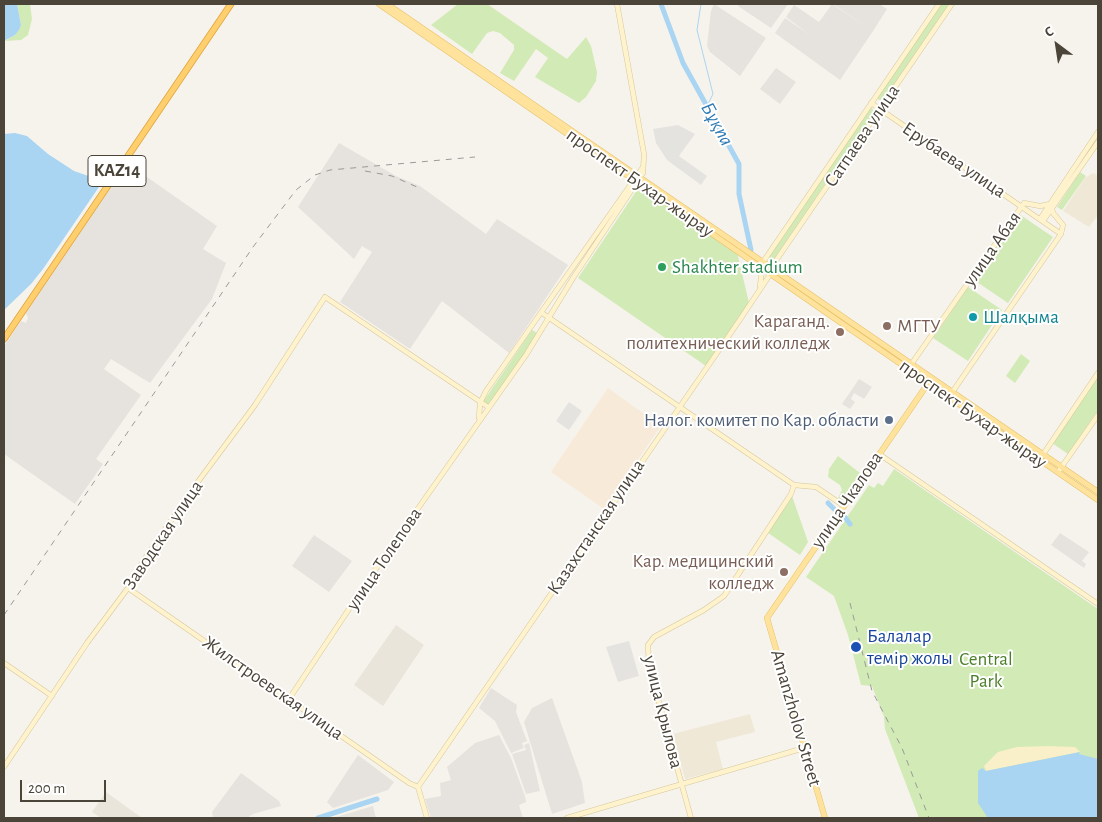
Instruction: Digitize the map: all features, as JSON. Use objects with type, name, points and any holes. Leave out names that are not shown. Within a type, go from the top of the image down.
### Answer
[{"type":"highway","name":"KAZ14","points":[[4,339],[231,4]]},
{"type":"main road","name":"проспект Бухар-жырау","points":[[379,4],[530,104]]},
{"type":"main road","name":"проспект Бухар-жырау","points":[[387,4],[1098,500]]},
{"type":"main road","name":"проспект Бухар-жырау","points":[[772,271],[912,364],[1098,492]]},
{"type":"main road","name":"улица Чкалова","points":[[766,618],[932,378]]},
{"type":"main road","name":"Amanzholov Street","points":[[766,618],[826,818]]},
{"type":"street","points":[[479,419],[480,403],[486,391],[638,179],[644,165],[644,154],[617,4]]},
{"type":"street","name":"Сатпаева улица","points":[[762,264],[939,4]]},
{"type":"street","name":"Сатпаева улица","points":[[772,271],[775,262],[952,4]]},
{"type":"street","name":"Ерубаева улица","points":[[871,103],[1061,234]]},
{"type":"street","points":[[1042,220],[1098,132]]},
{"type":"street","points":[[1051,206],[1098,142]]},
{"type":"street","name":"улица Толепова","points":[[289,699],[479,419],[526,355],[573,278],[638,179]]},
{"type":"street","name":"улица Абая","points":[[908,369],[1021,206],[1026,202],[1040,206],[1051,206],[1053,213],[1063,225],[1061,234]]},
{"type":"street","points":[[949,397],[1061,234]]},
{"type":"street","points":[[758,292],[763,278],[762,264]]},
{"type":"street","name":"Казахстанская улица","points":[[418,787],[772,271]]},
{"type":"street","name":"Заводская улица","points":[[4,767],[229,438],[245,420],[325,297],[480,403]]},
{"type":"street","points":[[542,313],[678,408],[794,485],[816,487],[844,506]]},
{"type":"street","points":[[1040,459],[1098,373]]},
{"type":"street","points":[[480,403],[488,407]]},
{"type":"street","points":[[1058,472],[1098,415]]},
{"type":"street","points":[[879,454],[1098,604]]},
{"type":"street","name":"улица Крылова","points":[[691,818],[649,666],[648,645],[654,637],[719,600],[746,564],[791,494],[794,485]]},
{"type":"street","name":"Жилстроевская улица","points":[[128,588],[409,783],[418,787]]},
{"type":"street","points":[[4,663],[52,696]]},
{"type":"street","points":[[567,818],[804,748]]},
{"type":"street","points":[[418,787],[427,818]]},
{"type":"shaded area","points":[[714,4],[766,38],[740,76],[710,52],[707,46],[711,11]]},
{"type":"shaded area","points":[[740,4],[788,4],[771,28],[738,6]]},
{"type":"shaded area","points":[[832,4],[873,31],[840,80],[775,33],[785,18],[810,35],[786,17],[794,5],[819,22]]},
{"type":"shaded area","points":[[833,4],[879,4],[887,9],[873,31]]},
{"type":"shaded area","points":[[776,68],[796,82],[780,104],[760,89]]},
{"type":"shaded area","points":[[678,125],[695,134],[679,156],[707,176],[701,185],[667,160],[656,143],[653,129]]},
{"type":"shaded area","points":[[339,143],[396,176],[420,186],[486,234],[497,219],[568,265],[509,353],[442,301],[410,349],[340,302],[372,252],[362,246],[354,259],[298,207]]},
{"type":"shaded area","points":[[127,163],[217,226],[203,249],[226,263],[212,299],[150,383],[111,359],[104,369],[141,395],[96,459],[103,464],[75,504],[4,454],[4,346],[21,321],[26,323],[28,318],[26,313]]},
{"type":"shaded area","points":[[1093,173],[1098,176],[1098,215],[1089,227],[1063,211],[1085,178]]},
{"type":"shaded area","points":[[859,379],[872,387],[864,399],[854,393],[851,399],[855,402],[850,409],[842,404]]},
{"type":"shaded area","points":[[608,388],[661,426],[604,509],[551,472]]},
{"type":"shaded area","points":[[569,402],[582,411],[569,430],[556,421]]},
{"type":"shaded area","points":[[1060,533],[1089,552],[1082,561],[1086,564],[1084,568],[1051,545]]},
{"type":"shaded area","points":[[314,535],[352,561],[329,592],[292,566]]},
{"type":"shaded area","points":[[396,625],[424,645],[383,706],[354,685]]},
{"type":"shaded area","points":[[629,641],[639,676],[618,682],[606,647]]},
{"type":"shaded area","points":[[491,688],[517,705],[516,712],[527,741],[522,743],[524,748],[511,753],[495,721],[479,708]]},
{"type":"shaded area","points":[[552,698],[582,782],[585,803],[552,814],[524,722],[532,708]]},
{"type":"shaded area","points":[[750,714],[755,732],[716,742],[723,769],[685,779],[673,734]]},
{"type":"shaded area","points":[[499,735],[511,758],[525,796],[526,802],[519,805],[523,818],[431,818],[425,799],[441,796],[440,783],[451,780],[447,767],[475,743]]},
{"type":"shaded area","points":[[529,743],[540,791],[526,794],[512,754],[526,750],[524,745]]},
{"type":"shaded area","points":[[358,755],[394,782],[388,790],[333,808],[327,802]]},
{"type":"shaded area","points":[[241,773],[279,801],[281,806],[253,814],[247,818],[213,818],[212,812]]},
{"type":"shaded area","points":[[106,792],[142,818],[101,818],[92,812]]},
{"type":"shaded area","points":[[373,806],[376,818],[333,818]]},
{"type":"green space","points":[[17,4],[30,4],[32,19],[28,35],[21,40],[5,41],[15,35],[21,25]]},
{"type":"green space","points":[[458,4],[487,4],[567,59],[586,37],[591,46],[597,72],[596,81],[586,97],[579,103],[535,77],[548,58],[536,49],[514,81],[500,73],[514,50],[514,45],[500,33],[493,31],[487,33],[472,54],[431,25]]},
{"type":"green space","points":[[941,4],[949,4],[882,102],[877,98]]},
{"type":"green space","points":[[870,107],[875,111],[772,262],[766,258]]},
{"type":"green space","points":[[1080,172],[1086,176],[1062,210],[1057,207]]},
{"type":"green space","name":"Shakhter stadium","points":[[639,187],[737,252],[749,303],[706,366],[578,278]]},
{"type":"green space","points":[[1019,214],[1053,237],[1008,303],[974,280]]},
{"type":"green space","points":[[968,287],[1002,310],[968,361],[933,338]]},
{"type":"green space","points":[[532,330],[537,333],[525,353],[488,405],[483,402]]},
{"type":"green space","points":[[1021,354],[1030,361],[1015,383],[1006,376]]},
{"type":"green space","points":[[1098,377],[1098,410],[1068,454],[1052,443]]},
{"type":"green space","points":[[838,456],[860,473],[842,501],[838,498],[842,490],[840,485],[828,477],[829,469]]},
{"type":"green space","name":"Central Park","points":[[894,469],[1098,609],[1098,818],[919,818],[885,729],[884,717],[872,686],[861,685],[848,635],[834,596],[806,577],[869,485],[874,488],[878,483],[883,486]]},
{"type":"green space","points":[[792,496],[808,542],[800,555],[768,533]]},
{"type":"sand","points":[[1017,747],[1075,747],[1080,752],[986,771],[984,766],[998,752]]},
{"type":"water","points":[[4,4],[17,4],[21,25],[15,35],[4,41]]},
{"type":"water","points":[[15,133],[27,136],[48,154],[74,171],[100,180],[101,184],[43,269],[31,284],[4,310],[4,134]]},
{"type":"water","points":[[1080,752],[1079,754],[1098,759],[1098,818],[988,818],[978,803],[978,771],[982,768],[986,771]]},
{"type":"waterway","name":"Бұқпа","points":[[661,4],[683,63],[739,164],[739,194],[751,250]]},
{"type":"waterway","points":[[701,4],[697,30],[713,94],[706,108]]},
{"type":"waterway","points":[[828,503],[834,509]]},
{"type":"waterway","points":[[844,516],[850,524]]},
{"type":"waterway","points":[[318,818],[377,799]]},
{"type":"railway","points":[[4,615],[253,247],[296,190],[315,175],[330,170],[475,157]]},
{"type":"railway","points":[[365,171],[392,176],[417,187]]},
{"type":"railway","points":[[850,603],[872,691],[902,748],[929,818]]},
{"type":"place","name":"Shakhter stadium","points":[[662,267]]},
{"type":"place","name":"Шалқыма","points":[[973,317]]},
{"type":"place","name":"МГТУ","points":[[887,326]]},
{"type":"place","name":"Караганд. политехнический колледж","points":[[840,332]]},
{"type":"place","name":"Налог. комитет по Кар. области","points":[[889,420]]},
{"type":"place","name":"Кар. медицинский колледж","points":[[784,572]]},
{"type":"place","name":"Балалар темір жолы","points":[[856,647]]}]
